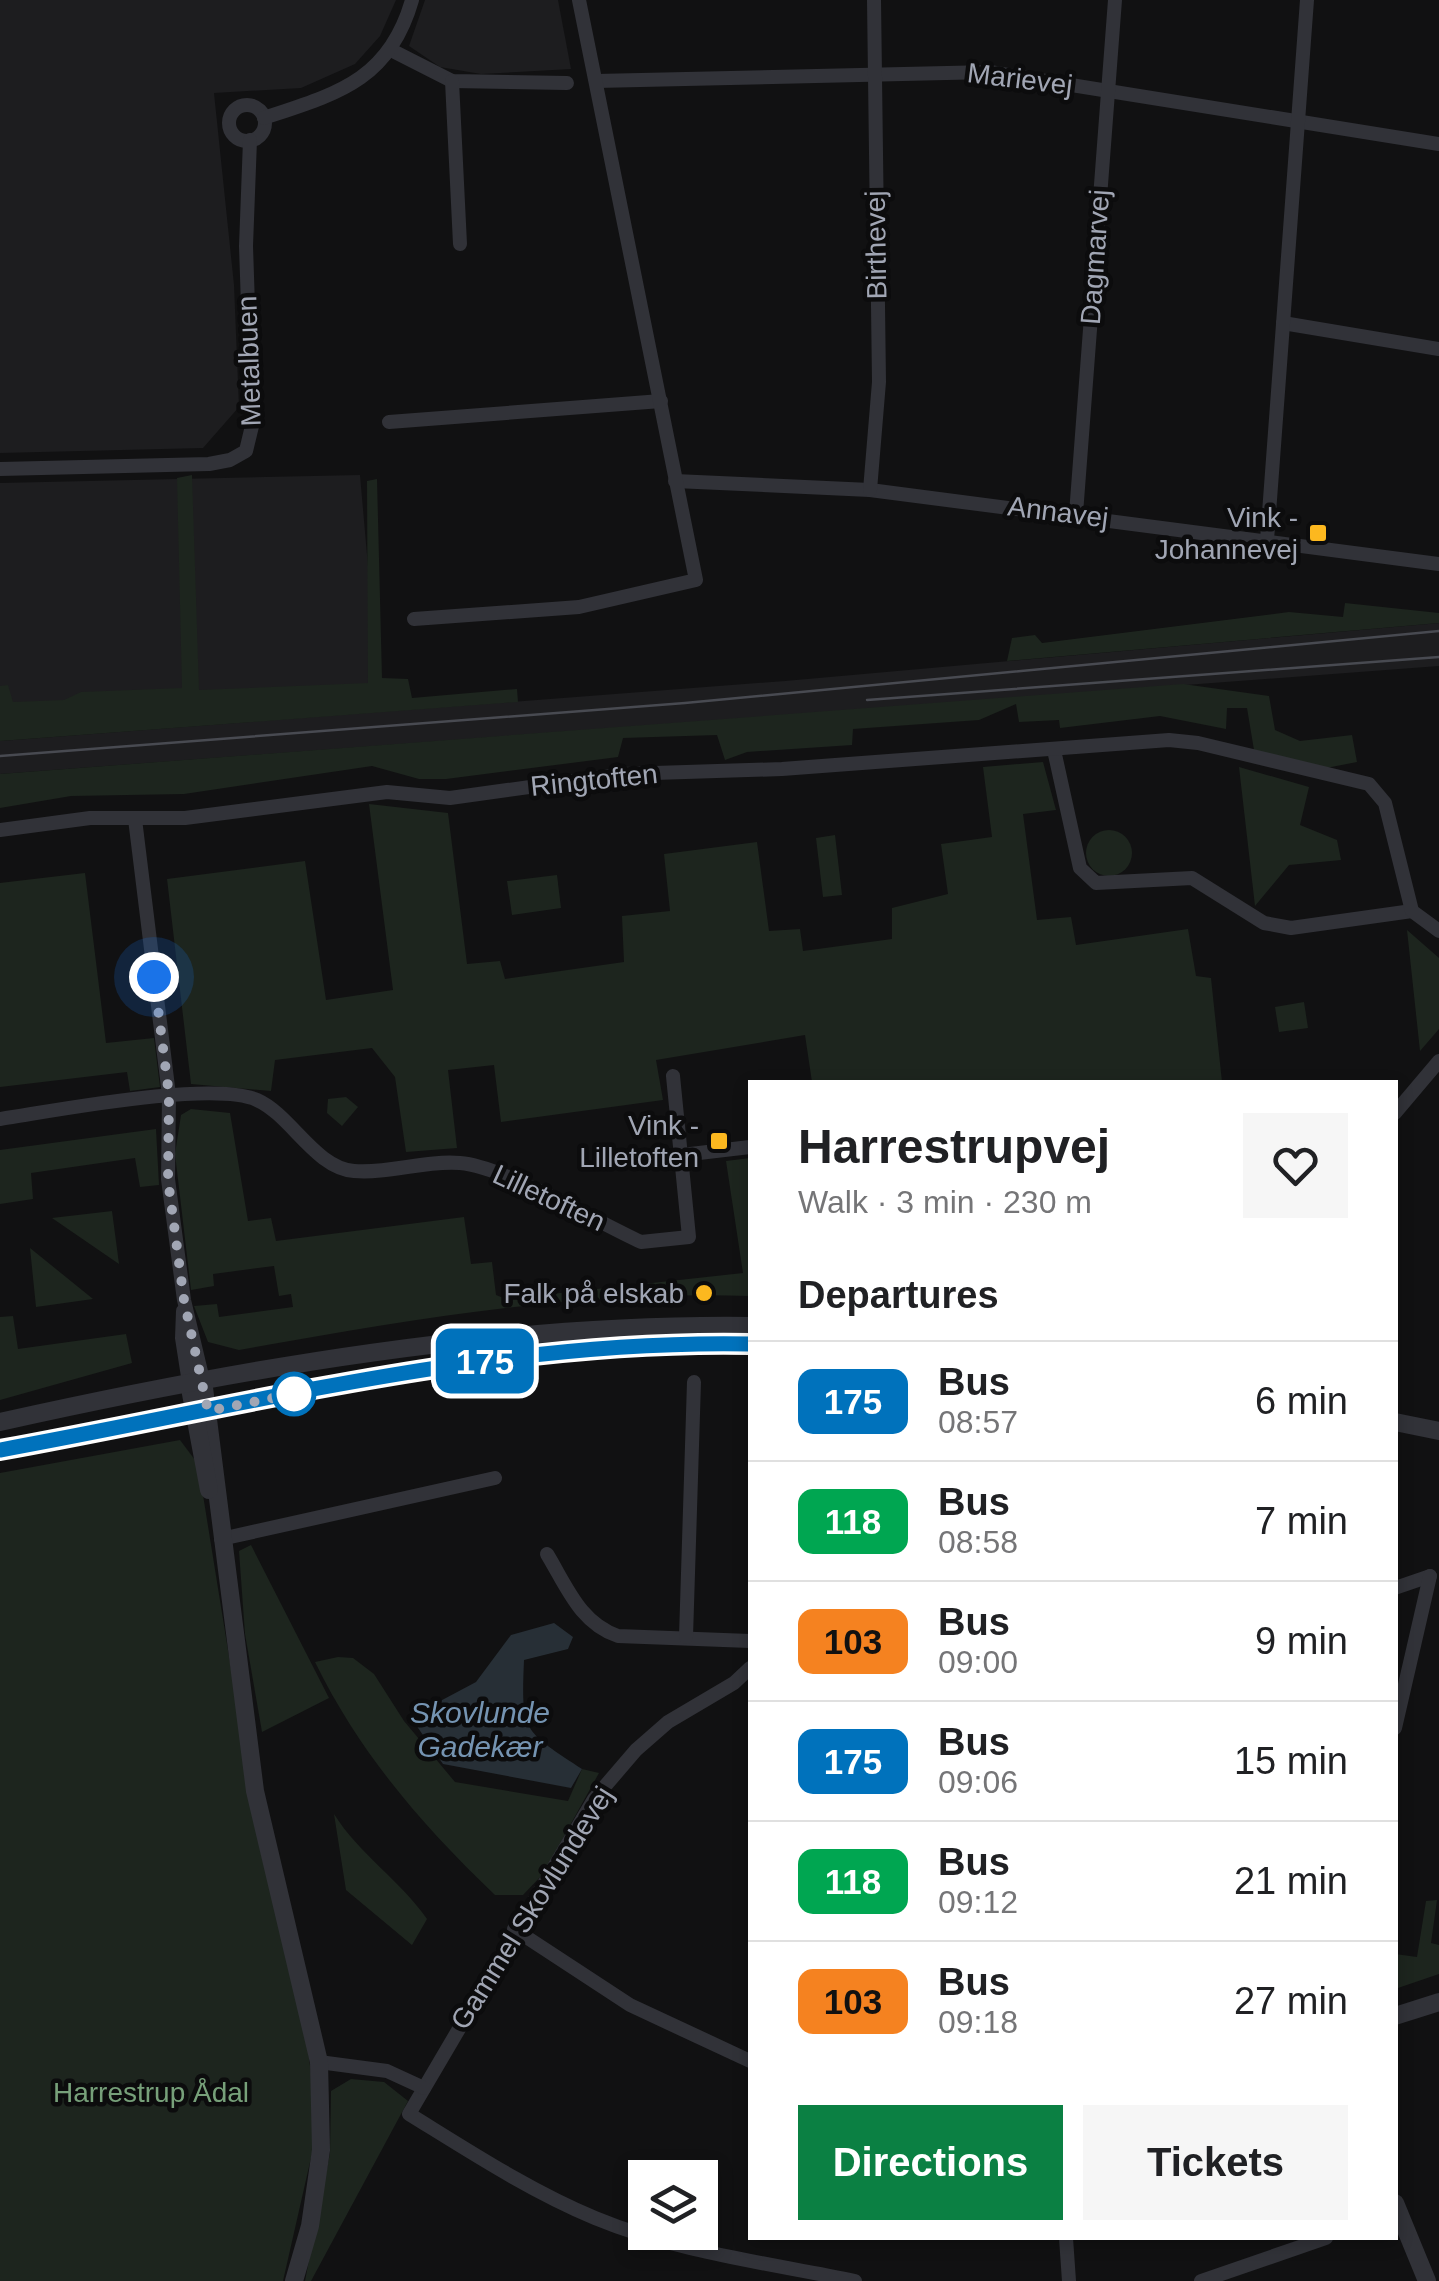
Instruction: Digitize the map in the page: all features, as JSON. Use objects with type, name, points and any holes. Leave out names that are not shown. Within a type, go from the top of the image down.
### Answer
[{"type":"street","points":[[264,118],[347,90],[391,50],[412,0]]},
{"type":"street","points":[[414,619],[579,607],[696,580],[579,0]]},
{"type":"street","name":"Birthevej","points":[[870,490],[879,382],[871,73],[874,0]]},
{"type":"street","name":"Dagmarvej","points":[[1076,514],[1115,0]]},
{"type":"street","points":[[1267,540],[1308,0]]},
{"type":"street","points":[[391,50],[452,81],[567,83]]},
{"type":"street","name":"Marievej","points":[[596,81],[990,72],[1439,144]]},
{"type":"street","points":[[452,81],[460,244]]},
{"type":"street","points":[[245,105],[256,108],[264,118],[261,133],[250,140],[233,134],[230,116],[245,105]]},
{"type":"street","name":"Metalbuen","points":[[0,469],[209,464],[230,460],[246,451],[252,426],[246,246],[250,140]]},
{"type":"street","points":[[1283,323],[1439,349]]},
{"type":"street","points":[[389,422],[661,401]]},
{"type":"street","name":"Annavej","points":[[675,480],[870,490],[1439,564]]},
{"type":"street","name":"Ringtoften","points":[[0,830],[90,818],[184,818],[388,792],[450,798],[623,774],[782,769],[1170,740],[1198,742],[1369,784],[1384,803],[1412,911]]},
{"type":"street","points":[[1054,750],[1080,868],[1096,883],[1192,878],[1264,923],[1291,928],[1412,911],[1439,932]]},
{"type":"street","points":[[135,818],[169,1095],[168,1180],[255,1791],[319,2062],[322,2150],[310,2226],[294,2281]]},
{"type":"street","points":[[1398,1109],[1439,1061]]},
{"type":"street","name":"Lilletoften","points":[[0,1119],[169,1095],[257,1100],[333,1164],[352,1172],[441,1162],[477,1165],[648,1244],[689,1237],[673,1076]]},
{"type":"street","points":[[682,1154],[748,1146]]},
{"type":"street","points":[[0,1422],[196,1381],[549,1335],[748,1326]]},
{"type":"street","points":[[0,1450],[511,1357],[651,1344],[748,1344]]},
{"type":"street","points":[[686,1637],[694,1382]]},
{"type":"street","points":[[1398,1423],[1439,1431]]},
{"type":"street","points":[[221,1539],[495,1478]]},
{"type":"street","points":[[547,1554],[585,1618],[600,1630],[618,1636],[748,1641]]},
{"type":"street","points":[[1398,1587],[1430,1576],[1398,1715]]},
{"type":"street","name":"Gammel Skovlundevej","points":[[748,1670],[734,1683],[668,1722],[636,1750],[594,1799],[514,1929],[409,2114],[510,2176],[596,2218],[675,2244],[855,2281]]},
{"type":"street","points":[[734,1683],[748,1689]]},
{"type":"street","points":[[514,1929],[630,2005],[748,2060]]},
{"type":"street","points":[[1398,2015],[1439,2002]]},
{"type":"street","points":[[319,2062],[386,2071],[424,2088]]},
{"type":"street","points":[[1398,2215],[1427,2281]]},
{"type":"street","points":[[1066,2240],[1069,2281]]},
{"type":"street","points":[[1201,2281],[1320,2240]]},
{"type":"shaded area","points":[[0,0],[396,0],[380,36],[355,64],[301,88],[214,93],[234,285],[239,407],[203,448],[0,453]]},
{"type":"shaded area","points":[[425,0],[558,0],[571,69],[481,74],[440,67],[409,46]]},
{"type":"shaded area","points":[[360,475],[380,703],[0,728],[0,483]]},
{"type":"shaded area","points":[[1439,623],[1439,666],[0,774],[0,741],[785,681]]},
{"type":"green space","points":[[192,475],[199,690],[368,683],[367,481],[377,479],[382,678],[408,679],[412,698],[517,689],[518,702],[0,741],[0,686],[8,685],[13,702],[64,700],[81,692],[182,688],[177,478]]},
{"type":"green space","points":[[1345,603],[1439,613],[1439,623],[1007,661],[1012,638],[1035,635],[1042,643],[1289,612],[1343,617]]},
{"type":"green space","points":[[1183,684],[1269,696],[1275,730],[1300,741],[1352,735],[1357,762],[1321,769],[1254,750],[1247,708],[1227,708],[1226,729],[1160,716],[1060,728],[1059,720],[1019,722],[1016,704],[979,720],[853,729],[852,745],[747,752],[725,760],[717,735],[623,738],[618,757],[446,779],[419,779],[372,766],[184,794],[71,796],[0,808],[0,774]]},
{"type":"green space","points":[[1043,762],[1056,810],[1023,814],[1037,920],[1071,917],[1076,945],[1188,929],[1196,976],[1211,978],[1222,1080],[812,1080],[805,1035],[656,1060],[663,1100],[501,1122],[494,1065],[448,1070],[457,1148],[406,1152],[395,1077],[372,1048],[275,1060],[271,1091],[191,1084],[167,879],[305,861],[326,1000],[393,990],[369,804],[448,813],[467,964],[500,961],[505,979],[624,962],[622,916],[670,911],[664,854],[757,842],[769,931],[800,929],[803,951],[892,939],[892,908],[948,894],[941,844],[992,837],[983,767]]},
{"type":"green space","points":[[1239,767],[1309,787],[1300,825],[1337,840],[1341,860],[1289,865],[1255,906]]},
{"type":"green space","points":[[1109,830],[1126,836],[1132,853],[1126,870],[1109,876],[1092,870],[1086,853],[1092,836]]},
{"type":"green space","points":[[835,835],[842,895],[823,897],[816,838]]},
{"type":"green space","points":[[85,873],[106,1043],[154,1038],[160,1087],[130,1091],[127,1072],[0,1087],[0,883]]},
{"type":"green space","points":[[557,875],[561,908],[512,915],[507,881]]},
{"type":"green space","points":[[1407,930],[1439,958],[1439,1029],[1420,1051]]},
{"type":"green space","points":[[1304,1002],[1308,1028],[1279,1032],[1275,1007]]},
{"type":"green space","points":[[346,1097],[358,1107],[342,1126],[327,1113],[328,1099]]},
{"type":"green space","points":[[191,1109],[230,1113],[248,1221],[271,1218],[276,1241],[464,1217],[471,1264],[492,1262],[496,1295],[506,1299],[743,1273],[726,1161],[748,1158],[748,1296],[686,1295],[557,1303],[429,1318],[239,1350],[208,1342],[194,1306],[217,1304],[219,1317],[293,1307],[291,1294],[279,1296],[274,1266],[213,1274],[214,1286],[191,1290],[175,1154],[181,1115]]},
{"type":"green space","points":[[156,1129],[159,1185],[140,1187],[135,1158],[31,1173],[33,1199],[0,1204],[0,1150]]},
{"type":"green space","points":[[112,1211],[119,1264],[52,1218]]},
{"type":"green space","points":[[30,1248],[93,1299],[36,1307]]},
{"type":"green space","points":[[13,1316],[18,1349],[126,1334],[132,1363],[0,1400],[0,1317]]},
{"type":"green space","name":"Harrestrup Ådal","points":[[180,1440],[198,1464],[260,1849],[306,2034],[314,2098],[313,2149],[283,2281],[0,2281],[0,1473]]},
{"type":"green space","points":[[251,1545],[329,1698],[262,1732],[245,1634],[239,1551]]},
{"type":"green space","points":[[353,1658],[374,1674],[404,1721],[455,1782],[568,1801],[582,1769],[599,1773],[543,1874],[523,1895],[495,1895],[394,1787],[352,1727],[315,1662]]},
{"type":"green space","points":[[334,1814],[427,1919],[412,1945],[346,1890]]},
{"type":"green space","points":[[1437,1900],[1431,1943],[1439,1945],[1439,1974],[1398,1988],[1398,1954],[1417,1957],[1426,1901]]},
{"type":"green space","points":[[351,2079],[384,2082],[408,2101],[311,2281],[305,2281],[330,2153],[331,2091]]},
{"type":"water","name":"Skovlunde Gadekær","points":[[554,1623],[573,1637],[568,1649],[524,1660],[525,1716],[537,1737],[582,1769],[571,1788],[443,1764],[416,1725],[416,1709],[429,1707],[476,1682],[511,1635]]},
{"type":"tram line","points":[[0,756],[685,703],[1439,631]]},
{"type":"tram line","points":[[867,700],[1439,657]]},
{"type":"bus line","name":"175","points":[[0,1450],[406,1373],[511,1357],[651,1344],[748,1344]]},
{"type":"place","name":"Vink - Johannevej","points":[[1318,533]]},
{"type":"place","name":"Vink - Lilletoften","points":[[719,1141]]},
{"type":"place","name":"Falk på elskab","points":[[704,1293]]},
{"type":"route","points":[[154,977],[169,1095],[168,1180],[184,1300],[198,1347],[208,1411],[294,1394]]}]
